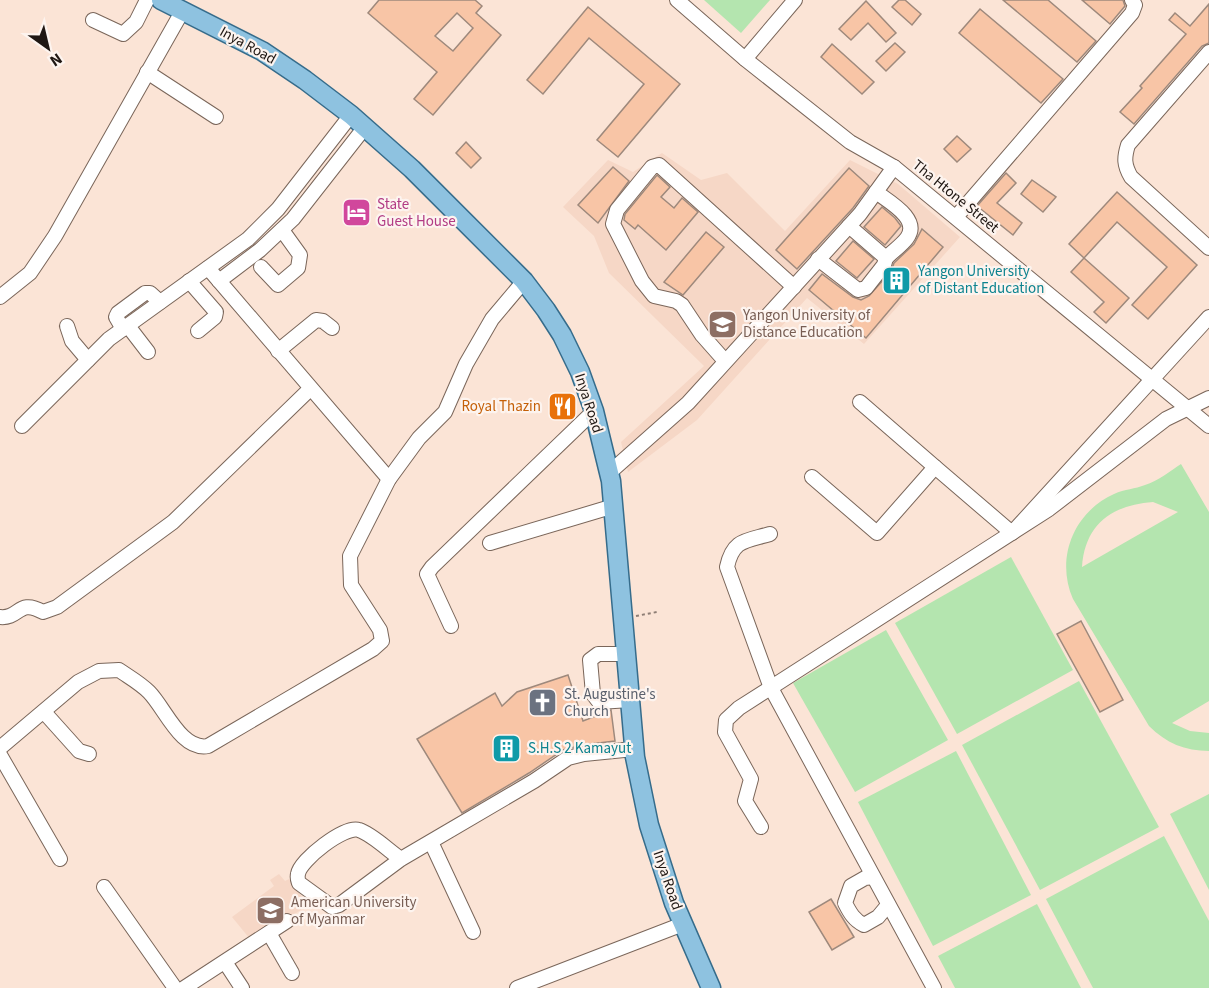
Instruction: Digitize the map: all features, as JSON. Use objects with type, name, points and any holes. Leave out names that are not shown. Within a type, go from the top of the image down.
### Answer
[{"type":"main road","name":"Inya Road","points":[[161,0],[262,51],[351,115],[440,195],[524,281],[562,335],[580,372],[594,411],[609,473],[614,506],[634,749],[649,825],[683,924],[711,988]]},
{"type":"street","points":[[93,20],[123,34],[136,22],[147,0]]},
{"type":"street","name":"Tha Htone Street","points":[[676,0],[745,59],[849,142],[894,167],[1209,426]]},
{"type":"street","points":[[745,59],[795,0]]},
{"type":"street","points":[[956,218],[1132,13],[1135,5],[1133,0]]},
{"type":"street","points":[[0,297],[30,273],[55,236],[183,10]]},
{"type":"street","points":[[1209,52],[1128,145],[1125,165],[1131,177],[1209,248]]},
{"type":"street","points":[[147,72],[216,117]]},
{"type":"street","points":[[22,426],[109,339],[248,239],[278,209],[351,115]]},
{"type":"street","points":[[219,281],[260,250],[293,219],[365,127]]},
{"type":"street","points":[[725,361],[702,335],[682,305],[676,301],[654,296],[642,281],[613,224],[617,210],[652,167],[659,165],[794,287]]},
{"type":"street","points":[[609,473],[688,403],[849,226],[894,167]]},
{"type":"street","points":[[818,259],[858,290],[866,288],[884,265],[886,258],[907,238],[912,228],[909,219],[876,192]]},
{"type":"street","points":[[849,226],[886,258]]},
{"type":"street","points":[[261,267],[278,285],[298,268],[300,255],[282,230]]},
{"type":"street","points":[[208,268],[388,479]]},
{"type":"street","points":[[189,281],[216,312],[215,317],[198,331]]},
{"type":"street","points":[[0,748],[78,682],[99,671],[119,670],[150,693],[188,742],[202,747],[208,746],[373,649],[382,641],[380,630],[351,585],[350,556],[388,479],[419,438],[446,412],[466,364],[492,319],[524,281]]},
{"type":"street","points":[[1012,533],[1209,317]]},
{"type":"street","points":[[278,351],[316,320],[323,321],[332,328]]},
{"type":"street","points":[[67,326],[72,341],[88,360]]},
{"type":"street","points":[[125,327],[148,352]]},
{"type":"street","points":[[0,617],[5,618],[24,607],[32,606],[44,612],[57,607],[113,567],[173,522],[310,389]]},
{"type":"street","points":[[761,827],[745,801],[752,779],[725,732],[726,720],[739,708],[1049,509],[1167,419],[1209,398]]},
{"type":"street","points":[[860,402],[1012,533]]},
{"type":"street","points":[[451,626],[427,574],[594,411]]},
{"type":"street","points":[[812,477],[878,533],[935,467]]},
{"type":"street","points":[[490,543],[614,506]]},
{"type":"street","points":[[770,534],[737,544],[730,555],[728,567],[771,688],[934,988]]},
{"type":"street","points":[[626,654],[598,654],[590,660],[593,694],[598,702],[630,699]]},
{"type":"street","points":[[44,712],[79,751],[89,754]]},
{"type":"street","points":[[401,859],[360,830],[351,830],[308,857],[300,869],[299,884],[332,907],[339,905],[401,859],[534,781],[568,758],[584,754],[634,749]]},
{"type":"street","points":[[0,755],[60,859]]},
{"type":"street","points":[[431,842],[473,932]]},
{"type":"street","points":[[873,877],[865,878],[850,886],[845,903],[848,910],[856,921],[864,925],[878,917],[888,905]]},
{"type":"street","points":[[104,887],[175,988]]},
{"type":"street","points":[[184,988],[287,921]]},
{"type":"street","points":[[517,988],[683,924]]},
{"type":"street","points":[[269,933],[292,973]]},
{"type":"street","points":[[225,962],[242,988]]},
{"type":"street","points":[[550,975],[557,988]]},
{"type":"path","points":[[623,618],[657,612]]},
{"type":"shaded area","name":"Yangon University of Distance Education","points":[[662,153],[701,180],[727,173],[785,231],[850,160],[898,184],[960,237],[864,344],[807,298],[697,420],[628,472],[621,442],[704,366],[609,273],[594,236],[563,207],[608,160],[633,172]]},
{"type":"shaded area","name":"American University of Myanmar","points":[[279,874],[285,881],[289,879],[308,905],[283,922],[250,939],[232,917],[274,886],[270,880]]},
{"type":"green space","points":[[704,0],[770,0],[741,33]]},
{"type":"green space","points":[[1181,464],[1209,512],[1209,701],[1172,723],[1190,731],[1209,733],[1209,751],[1176,745],[1149,726],[1073,599],[1066,568],[1072,538],[1088,512],[1114,494],[1150,483]],"holes":[[[1153,502],[1178,512],[1082,567],[1084,552],[1095,528],[1113,513],[1125,507]]]},
{"type":"green space","points":[[1011,557],[1073,670],[957,734],[895,623]]},
{"type":"green space","points":[[886,630],[948,740],[855,792],[793,683]]},
{"type":"green space","points":[[1079,681],[1159,827],[1040,890],[962,745]]},
{"type":"green space","points":[[956,751],[1031,895],[933,946],[858,802]]},
{"type":"green space","points":[[1209,794],[1209,890],[1170,814]]},
{"type":"green space","points":[[1164,836],[1209,921],[1209,988],[1093,988],[1046,899]]},
{"type":"green space","points":[[1037,904],[1081,988],[955,988],[938,956]]},
{"type":"building","points":[[379,0],[475,0],[482,6],[476,13],[501,35],[433,115],[414,99],[437,72],[368,13]],"holes":[[[457,13],[473,28],[453,51],[435,36]]]},
{"type":"building","points":[[899,0],[905,0],[921,14],[912,25],[892,7]]},
{"type":"building","points":[[1003,0],[1048,0],[1096,41],[1077,62]]},
{"type":"building","points":[[1082,0],[1123,0],[1125,6],[1110,24]]},
{"type":"building","points":[[866,1],[896,33],[886,42],[868,23],[851,40],[839,29]]},
{"type":"building","points":[[1209,4],[1209,43],[1202,46],[1134,124],[1120,112],[1186,34],[1169,20],[1175,13],[1190,26]]},
{"type":"building","points":[[588,7],[680,84],[618,157],[597,140],[644,84],[589,38],[543,94],[527,80]]},
{"type":"building","points":[[980,9],[1063,79],[1041,103],[959,33]]},
{"type":"building","points":[[895,43],[905,52],[886,71],[876,61]]},
{"type":"building","points":[[832,44],[874,82],[862,94],[821,57]]},
{"type":"building","points":[[957,136],[971,149],[957,162],[944,149]]},
{"type":"building","points":[[466,142],[481,158],[471,168],[456,153]]},
{"type":"building","points":[[613,167],[629,181],[598,223],[578,205]]},
{"type":"building","points":[[849,168],[869,186],[853,208],[797,269],[776,250]]},
{"type":"building","points":[[1006,173],[1016,183],[997,203],[1022,223],[1013,235],[977,206]]},
{"type":"building","points":[[657,175],[670,187],[661,197],[674,208],[682,198],[698,212],[666,250],[638,225],[635,229],[624,220],[625,214]]},
{"type":"building","points":[[1032,180],[1056,197],[1043,212],[1021,194]]},
{"type":"building","points":[[1117,192],[1197,265],[1148,319],[1132,305],[1167,267],[1117,222],[1084,258],[1069,244]]},
{"type":"building","points":[[882,207],[901,226],[885,245],[864,227]]},
{"type":"building","name":"Yangon University of Distant Education","points":[[922,229],[943,247],[866,338],[809,290],[822,274],[853,297],[861,300],[869,296],[891,271],[894,263],[914,244]]},
{"type":"building","points":[[706,232],[724,247],[683,295],[664,282]]},
{"type":"building","points":[[853,241],[874,259],[857,278],[836,261]]},
{"type":"building","points":[[1084,258],[1129,298],[1106,323],[1094,312],[1104,302],[1071,272]]},
{"type":"building","points":[[1081,621],[1123,700],[1100,712],[1057,634]]},
{"type":"building","name":"S.H.S 2 Kamayut","points":[[568,675],[583,721],[611,710],[615,741],[563,750],[462,813],[417,739],[495,693],[502,706],[517,692]]},
{"type":"building","points":[[831,899],[854,937],[832,950],[809,912]]},
{"type":"place","name":"State Guest House","points":[[356,213]]},
{"type":"place","name":"Yangon University of Distant Education","points":[[897,280]]},
{"type":"place","name":"Yangon University of Distance Education","points":[[722,324]]},
{"type":"place","name":"Royal Thazin","points":[[562,406]]},
{"type":"place","name":"St. Augustine's Church","points":[[543,703]]},
{"type":"place","name":"S.H.S 2 Kamayut","points":[[507,748]]},
{"type":"place","name":"American University of Myanmar","points":[[270,911]]}]
